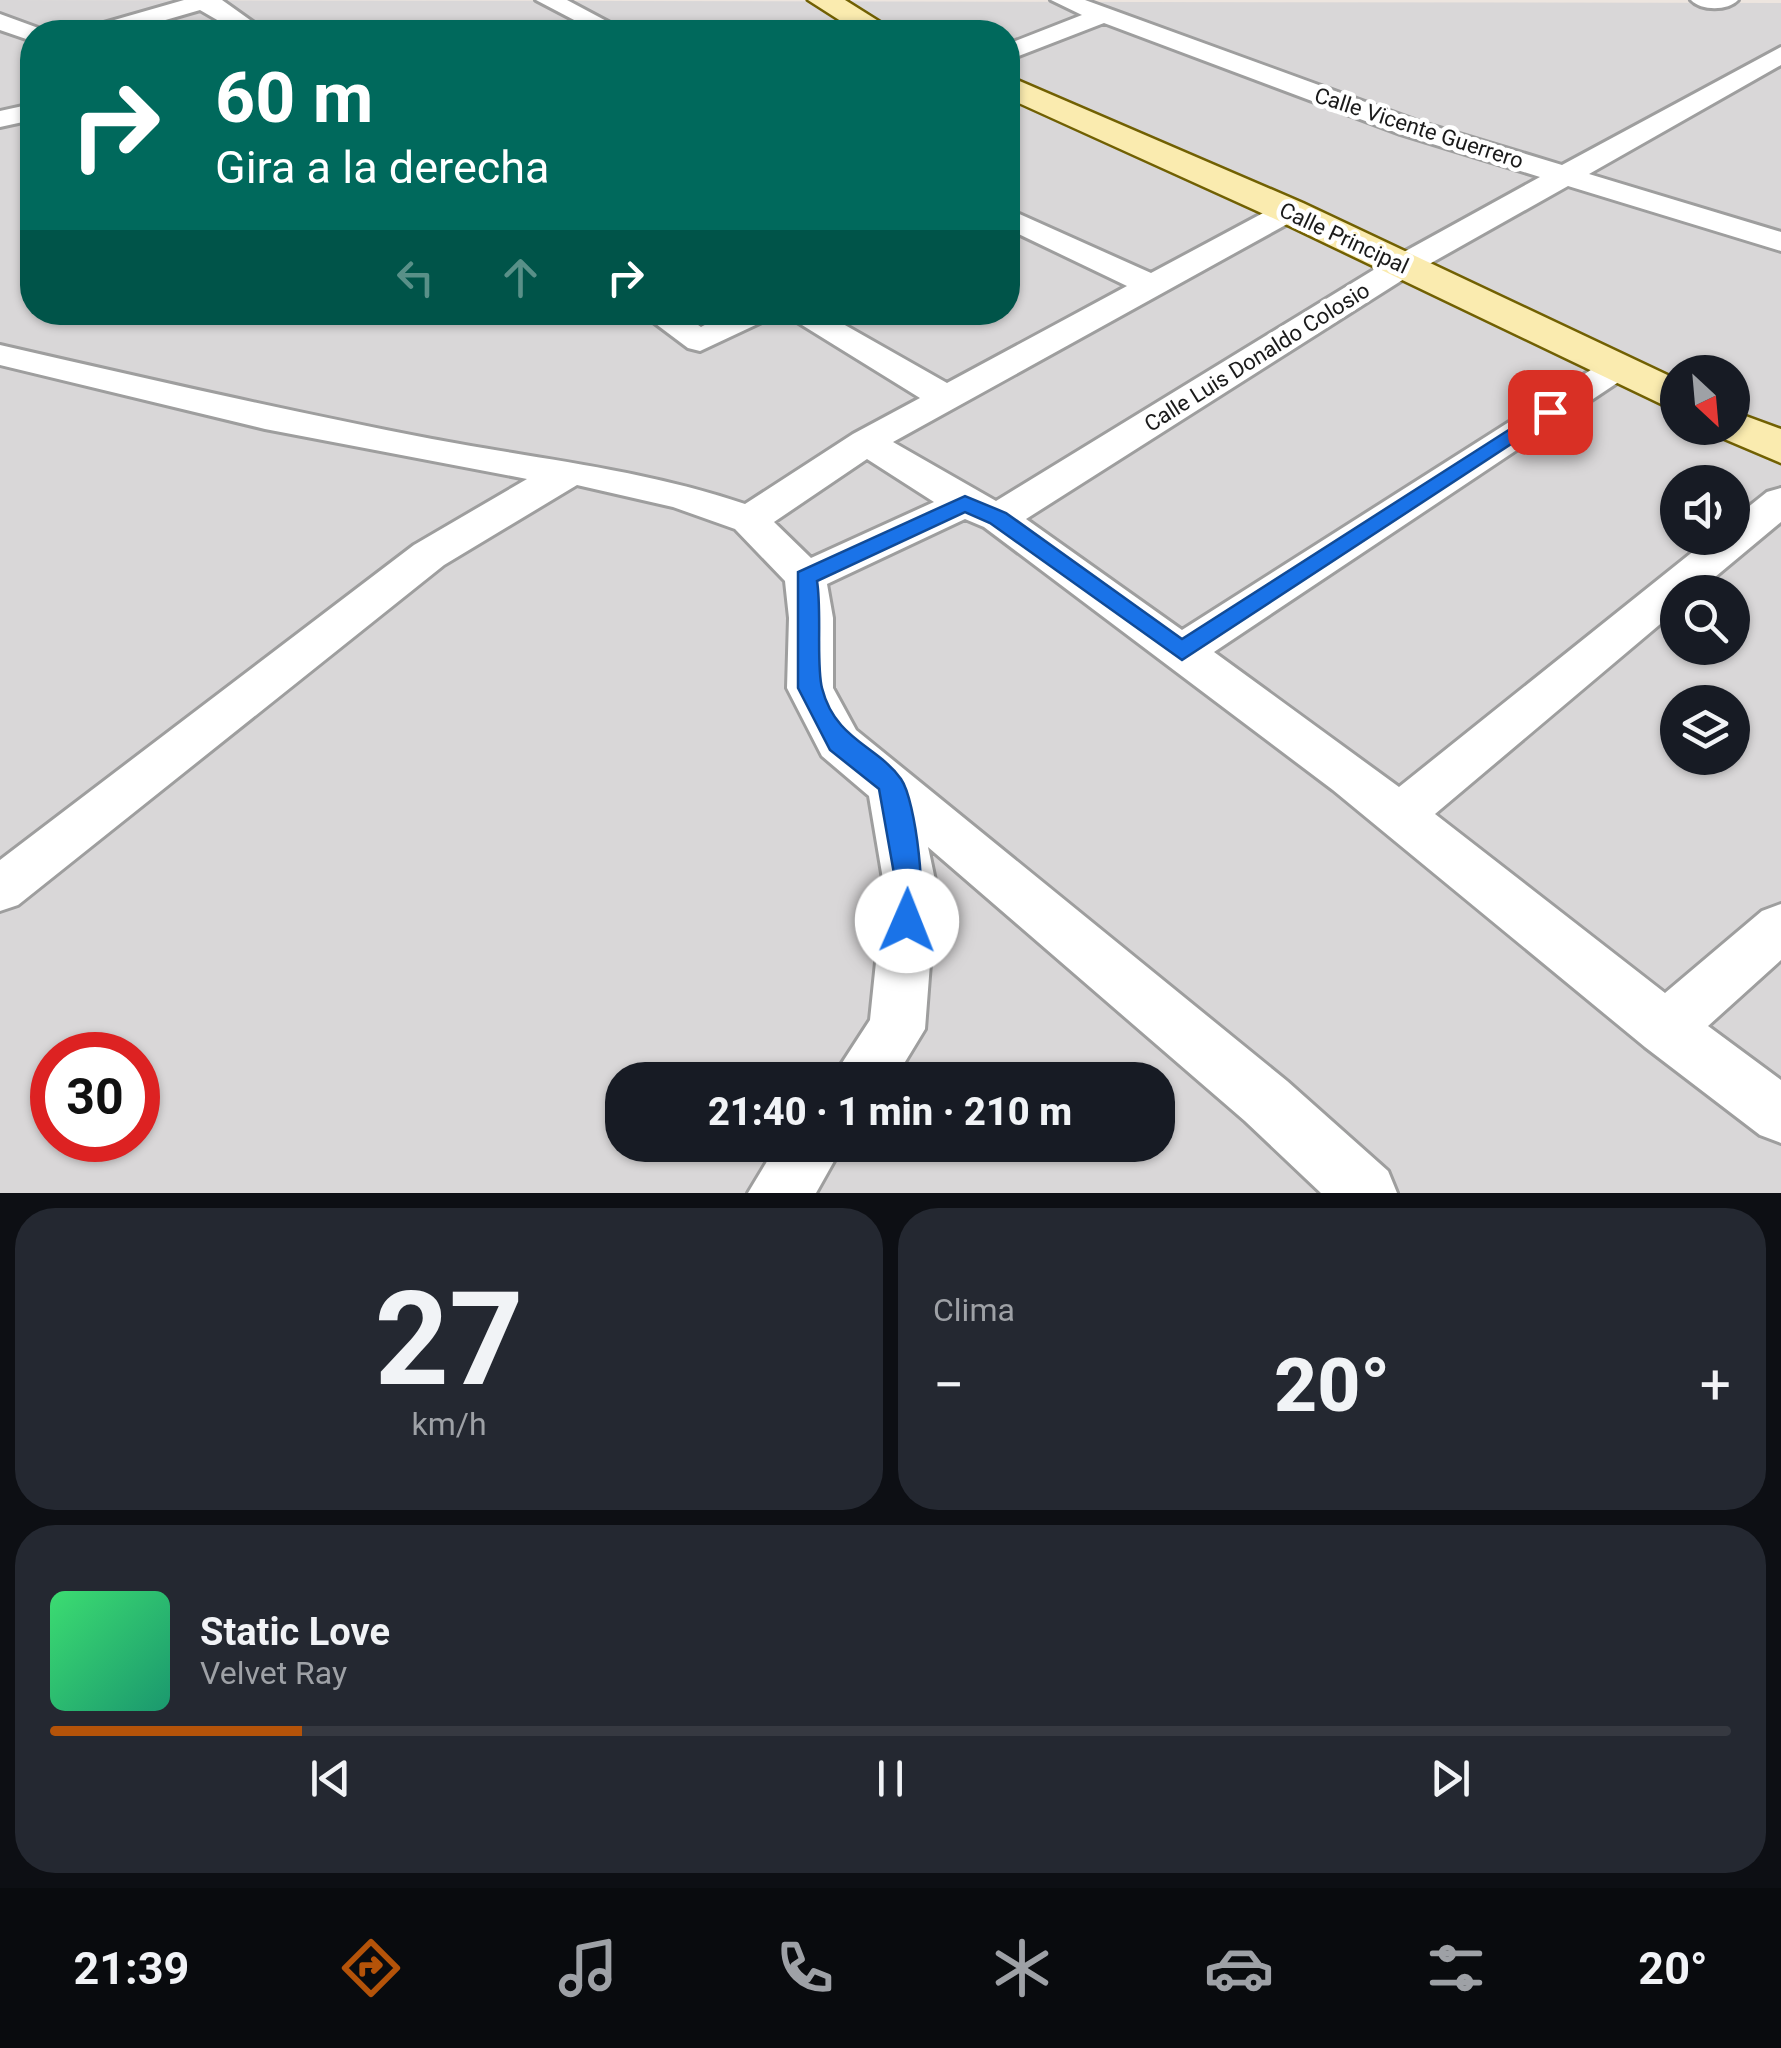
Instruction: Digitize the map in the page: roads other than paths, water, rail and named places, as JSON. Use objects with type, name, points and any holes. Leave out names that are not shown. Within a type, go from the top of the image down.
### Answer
[{"type":"street","points":[[548,0],[590,20]]},
{"type":"street","points":[[823,0],[859,20]]},
{"type":"street","name":"Calle Vicente Guerrero","points":[[1062,0],[1410,128],[1776,235]]},
{"type":"street","points":[[1704,0],[1726,0]]},
{"type":"street","points":[[140,20],[204,1],[235,20]]},
{"type":"street","points":[[1020,48],[1101,16]]},
{"type":"street","name":"Calle Luis Donaldo Colosio","points":[[806,577],[982,511],[1404,265],[1781,55]]},
{"type":"street","name":"Calle Principal","points":[[1020,91],[1404,265],[1660,389]]},
{"type":"street","points":[[749,520],[866,442],[1289,212]]},
{"type":"street","points":[[1020,224],[1153,286]]},
{"type":"street","points":[[676,325],[700,341],[731,325]]},
{"type":"street","points":[[820,325],[947,398]]},
{"type":"street","points":[[0,355],[266,418],[513,466],[572,472],[683,496],[749,520],[806,577],[811,618],[810,688],[839,743],[1266,1101],[1366,1193]]},
{"type":"street","points":[[1182,651],[1617,368]]},
{"type":"street","points":[[1750,433],[1781,448]]},
{"type":"street","points":[[866,442],[982,511],[1182,651],[1400,816],[1665,1029],[1781,1115]]},
{"type":"street","points":[[0,889],[429,556],[503,508],[572,472]]},
{"type":"street","points":[[1400,816],[1781,501]]},
{"type":"street","points":[[873,1062],[897,1029],[910,885],[891,784]]},
{"type":"street","points":[[1665,1029],[1781,927]]},
{"type":"street","points":[[779,1193],[802,1162]]}]
